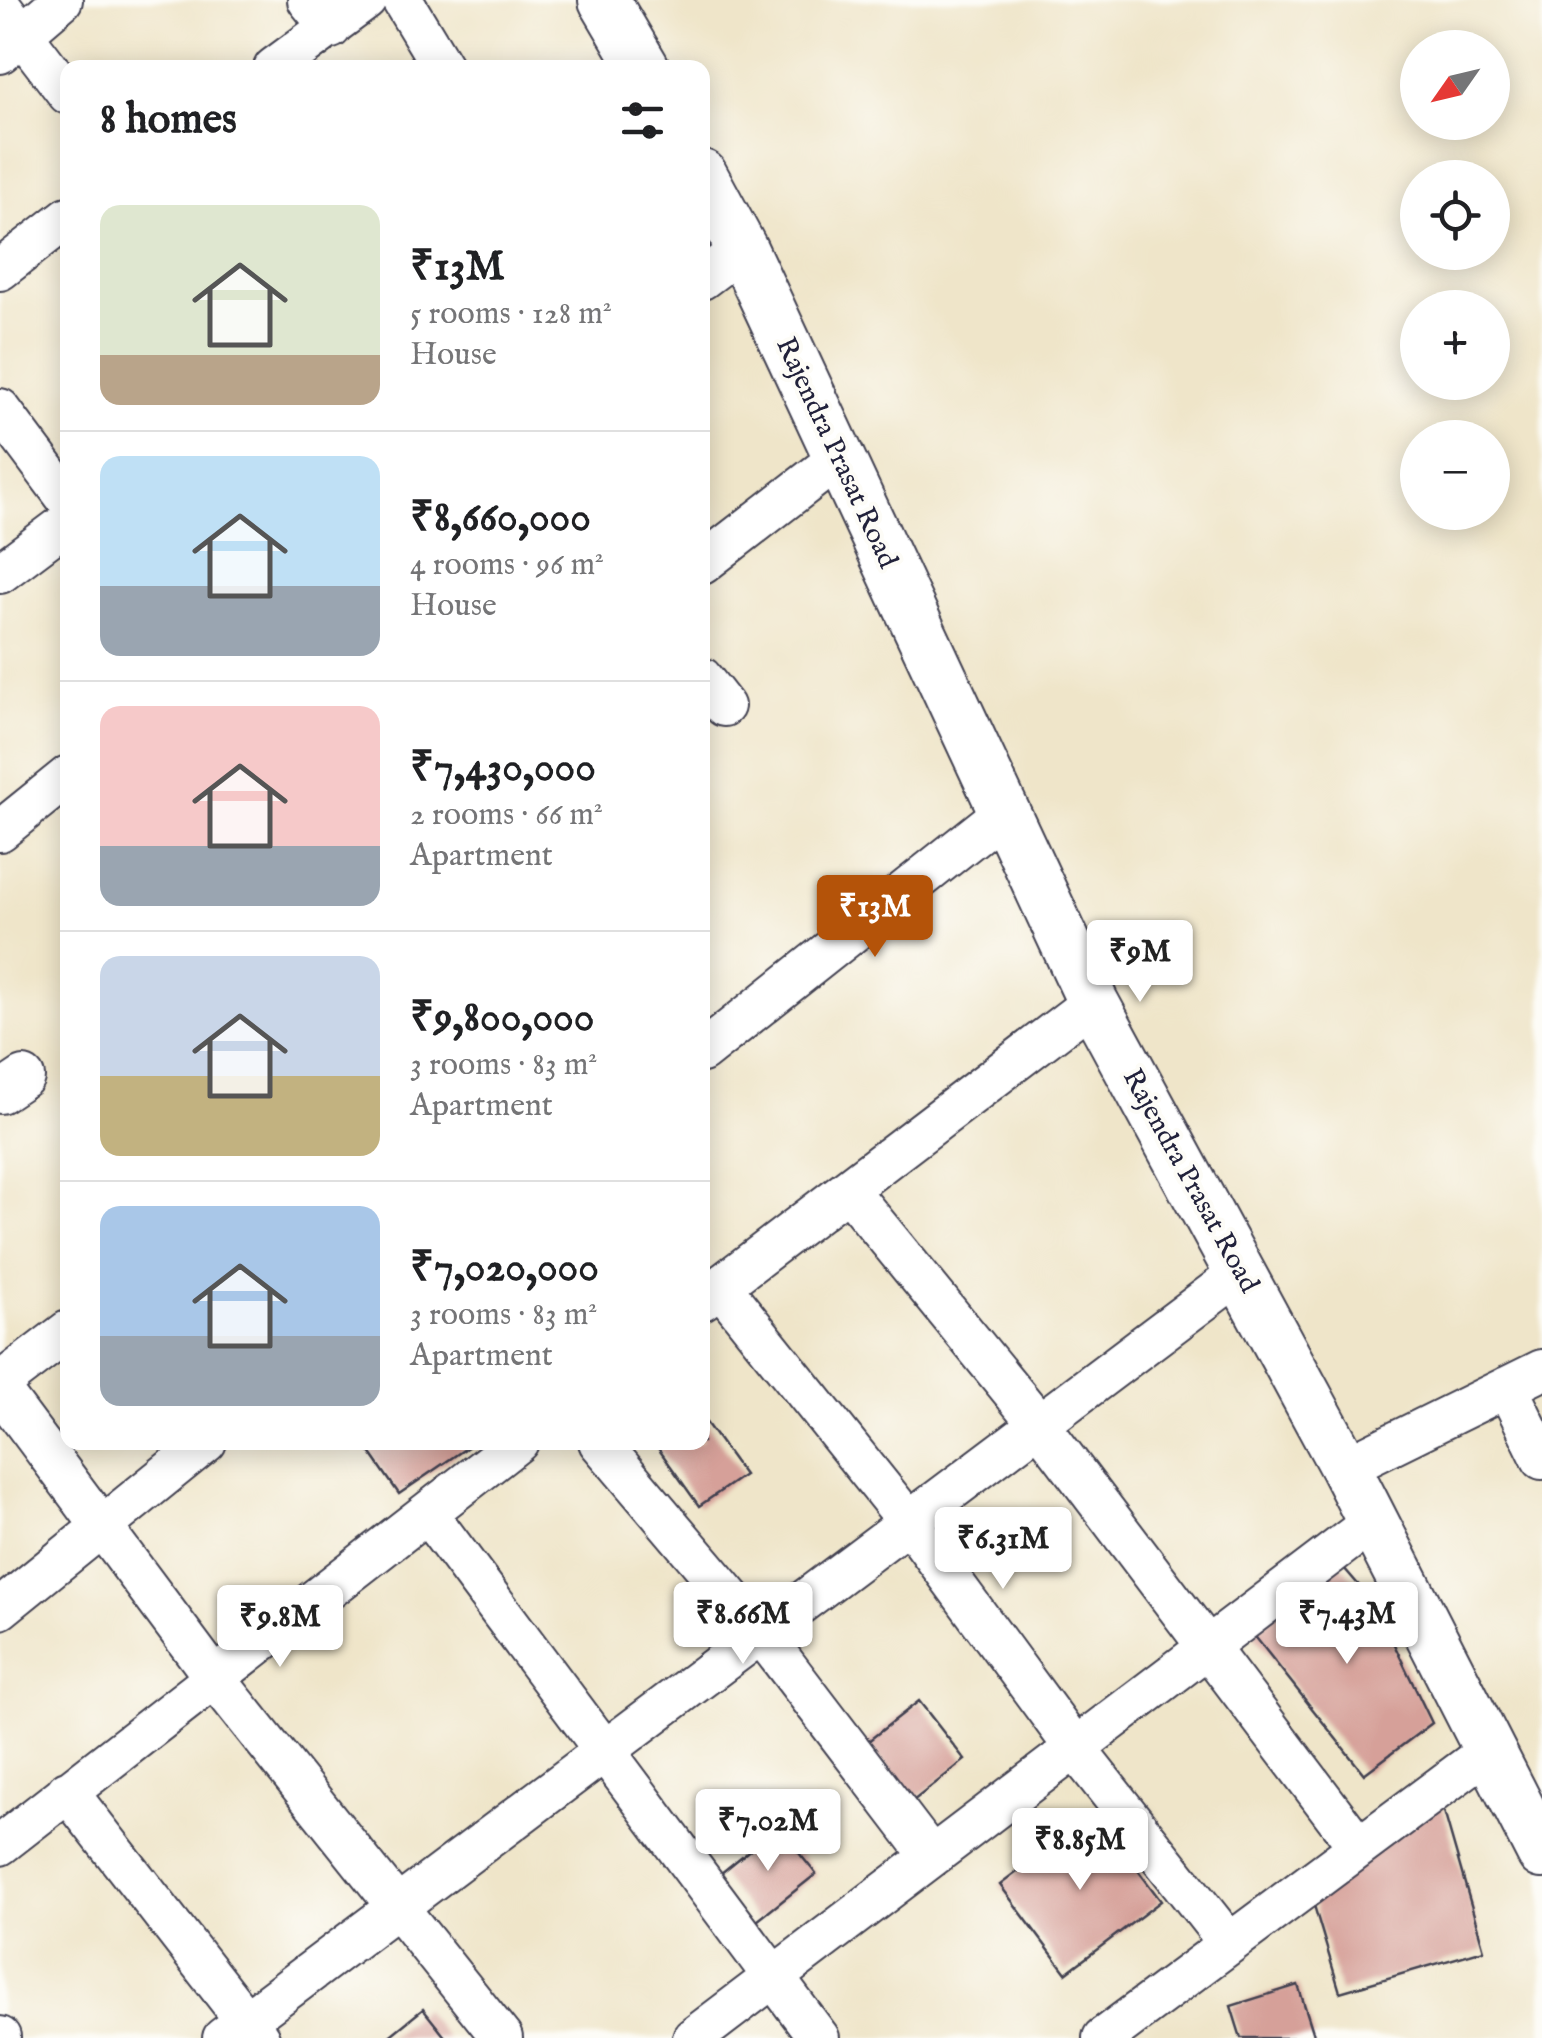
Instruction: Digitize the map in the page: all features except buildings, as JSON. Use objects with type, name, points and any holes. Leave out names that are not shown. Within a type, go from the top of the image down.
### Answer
[{"type":"street","points":[[60,86],[8,31],[62,0]]},
{"type":"street","points":[[281,60],[320,14],[366,0]]},
{"type":"street","points":[[402,0],[438,60]]},
{"type":"street","points":[[604,0],[639,60]]},
{"type":"street","name":"Rajendra Prasat Road","points":[[710,189],[742,248],[1092,1002],[1346,1467],[1538,1832]]},
{"type":"street","points":[[0,270],[60,223]]},
{"type":"street","points":[[710,273],[742,248]]},
{"type":"street","points":[[0,410],[60,489]]},
{"type":"street","points":[[710,558],[838,458]]},
{"type":"street","points":[[0,574],[60,528]]},
{"type":"street","points":[[6,811],[60,781]]},
{"type":"street","points":[[710,1046],[1003,813]]},
{"type":"street","points":[[1092,1002],[712,1293],[908,1522],[1074,1746],[1228,1942]]},
{"type":"street","points":[[848,1190],[1039,1424],[1358,1846]]},
{"type":"street","points":[[67,1790],[242,2032],[398,1905],[1240,1273]]},
{"type":"street","points":[[60,1338],[0,1386],[214,1676],[502,2038]]},
{"type":"street","points":[[1346,1467],[1525,1379],[1542,1460]]},
{"type":"street","points":[[0,1609],[196,1450]]},
{"type":"street","points":[[0,1845],[508,1450]]},
{"type":"street","points":[[606,1450],[760,1633],[931,1856]]},
{"type":"street","points":[[427,1513],[819,2038]]},
{"type":"street","points":[[693,2038],[1374,1521]]},
{"type":"street","points":[[1102,2038],[1491,1749]]}]
